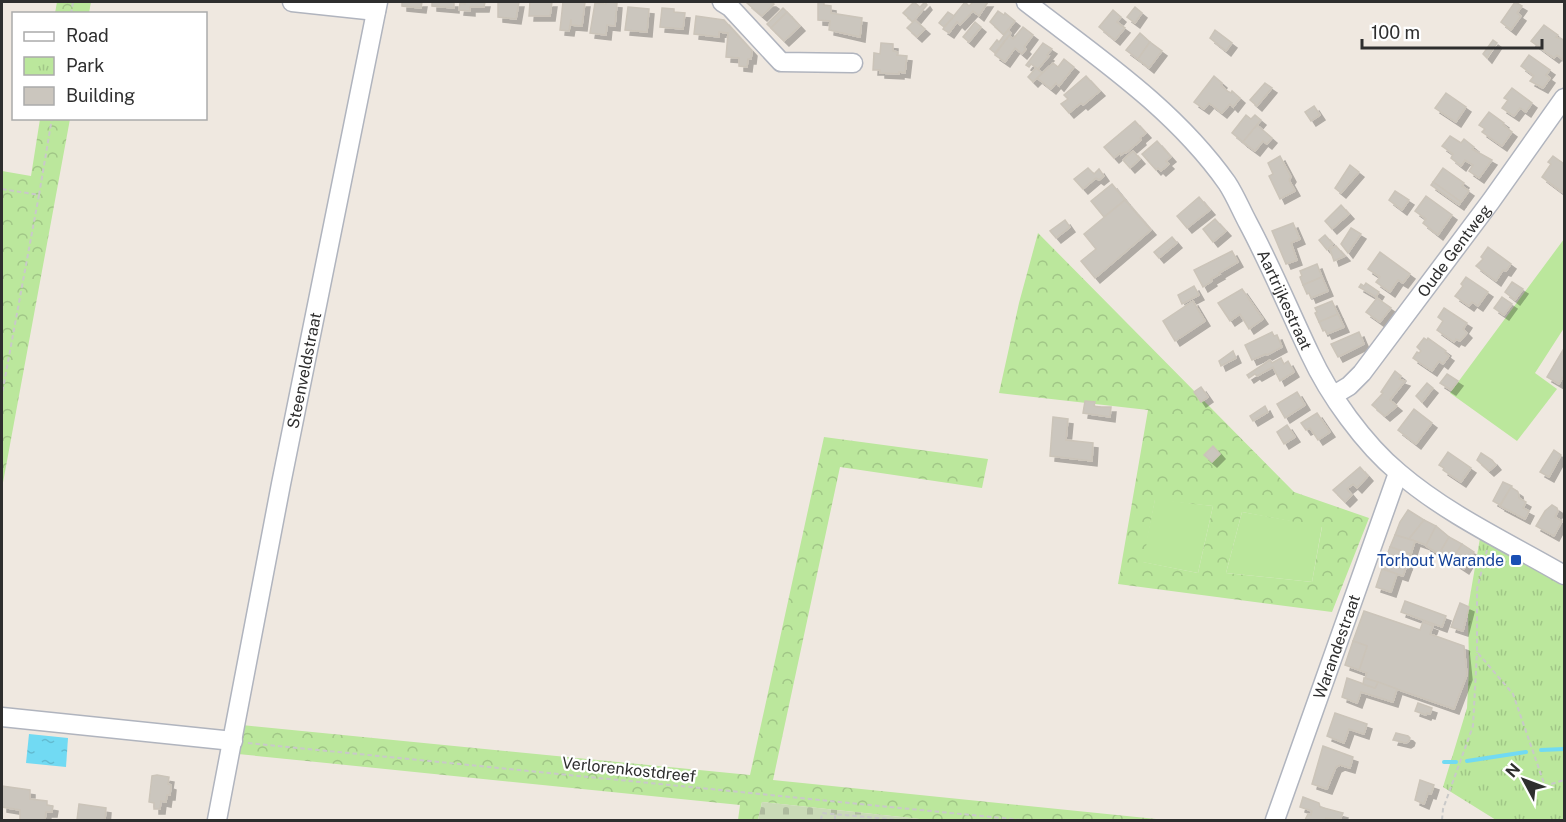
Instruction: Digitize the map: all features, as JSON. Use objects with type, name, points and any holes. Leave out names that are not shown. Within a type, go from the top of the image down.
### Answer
[{"type":"street","points":[[292,2],[377,6]]},
{"type":"street","points":[[722,2],[730,7],[781,62],[853,63]]},
{"type":"street","name":"Aartrijkestraat","points":[[1026,2],[1128,80],[1184,130],[1228,184],[1273,268],[1311,356],[1334,395],[1360,432],[1398,473],[1446,508],[1564,575]]},
{"type":"street","name":"Steenveldstraat","points":[[217,820],[377,6]]},
{"type":"street","name":"Oude Gentweg","points":[[1334,395],[1349,386],[1362,373],[1491,201],[1564,98]]},
{"type":"street","name":"Warandestraat","points":[[1275,820],[1398,473]]},
{"type":"street","points":[[2,717],[233,741]]},
{"type":"path","points":[[2,394],[52,120]]},
{"type":"path","points":[[2,189],[39,195]]},
{"type":"path","points":[[1442,820],[1443,809],[1473,726],[1477,652],[1477,589],[1491,534]]},
{"type":"path","points":[[1477,652],[1513,694],[1545,786],[1564,780]]},
{"type":"path","name":"Verlorenkostdreef","points":[[233,741],[1022,820]]},
{"type":"path","points":[[821,820],[822,813],[862,819],[900,820]]},
{"type":"path","points":[[835,814],[835,820]]},
{"type":"path","points":[[848,820],[849,816]]},
{"type":"green space","points":[[57,2],[91,2],[89,12],[55,12]]},
{"type":"green space","points":[[40,120],[70,120],[2,488],[2,171],[31,176]]},
{"type":"green space","points":[[1038,233],[1294,492],[1369,518],[1332,612],[1118,584],[1148,410],[999,393],[1019,303]],"holes":[[[1155,500],[1213,506],[1198,573],[1143,562]],[[1242,512],[1322,527],[1312,582],[1226,573]]]},
{"type":"green space","points":[[1564,239],[1564,328],[1535,373],[1557,389],[1517,441],[1450,393]]},
{"type":"green space","points":[[824,437],[988,459],[982,488],[840,467],[773,780],[1166,820],[929,820],[762,802],[758,820],[738,820],[740,805],[238,754],[242,725],[750,775]]},
{"type":"green space","points":[[1155,499],[1213,506],[1198,573],[1142,562]]},
{"type":"green space","points":[[1242,512],[1322,526],[1312,582],[1226,573]]},
{"type":"green space","points":[[1480,538],[1564,585],[1564,820],[1496,820],[1443,787],[1467,708],[1468,608]]},
{"type":"green space","points":[[762,802],[929,820],[758,820]]},
{"type":"water","points":[[29,734],[68,738],[66,767],[26,763]]},
{"type":"building","points":[[402,2],[422,2],[421,8],[402,6]]},
{"type":"building","points":[[432,2],[454,2],[454,8],[432,6]]},
{"type":"building","points":[[465,2],[485,2],[484,7],[470,7],[470,11],[459,10],[460,3],[465,4]]},
{"type":"building","points":[[498,2],[519,2],[516,19],[498,17]]},
{"type":"building","points":[[530,2],[552,2],[550,16],[529,16]]},
{"type":"building","points":[[563,2],[585,2],[582,26],[571,25],[571,19],[569,31],[560,30]]},
{"type":"building","points":[[606,2],[617,3],[615,26],[607,25],[606,35],[590,33],[595,3],[606,4]]},
{"type":"building","points":[[748,2],[771,2],[774,4],[762,16]]},
{"type":"building","points":[[818,2],[831,6],[831,13],[862,18],[860,37],[829,30],[830,21],[818,20]]},
{"type":"building","points":[[914,2],[920,7],[925,2],[927,5],[913,22],[903,13]]},
{"type":"building","points":[[965,2],[969,6],[973,2],[988,2],[979,16],[973,11],[960,25],[957,22],[949,33],[943,29]]},
{"type":"building","points":[[1515,2],[1522,6],[1517,13],[1521,16],[1511,30],[1501,22]]},
{"type":"building","points":[[628,7],[649,9],[647,32],[625,30]]},
{"type":"building","points":[[1135,7],[1142,13],[1135,23],[1127,17]]},
{"type":"building","points":[[662,8],[685,13],[683,29],[660,27]]},
{"type":"building","points":[[783,8],[787,12],[771,28],[767,24]]},
{"type":"building","points":[[1113,10],[1121,17],[1117,22],[1125,28],[1115,40],[1099,27]]},
{"type":"building","points":[[998,11],[1004,15],[1005,13],[1015,21],[1004,35],[990,22]]},
{"type":"building","points":[[787,12],[800,26],[784,41],[771,28]]},
{"type":"building","points":[[948,12],[954,16],[944,27],[939,23]]},
{"type":"building","points":[[696,16],[724,20],[752,51],[747,67],[739,66],[739,58],[726,57],[728,33],[719,32],[719,37],[694,34]]},
{"type":"building","points":[[915,20],[925,29],[917,37],[907,28]]},
{"type":"building","points":[[975,22],[981,27],[969,42],[963,37]]},
{"type":"building","points":[[1544,25],[1558,35],[1556,37],[1564,40],[1563,60],[1557,55],[1554,58],[1531,41]]},
{"type":"building","points":[[1023,27],[1033,35],[1022,54],[1015,48],[1005,62],[995,55],[1009,35],[1013,39]]},
{"type":"building","points":[[1008,30],[1011,33],[995,53],[990,49]]},
{"type":"building","points":[[1215,30],[1232,43],[1226,51],[1210,38]]},
{"type":"building","points":[[1140,33],[1150,42],[1138,59],[1126,50]]},
{"type":"building","points":[[1493,40],[1497,43],[1487,58],[1483,54]]},
{"type":"building","points":[[1150,42],[1162,51],[1149,68],[1138,59]]},
{"type":"building","points":[[881,43],[893,44],[893,51],[898,52],[897,55],[907,56],[905,73],[880,73],[880,70],[873,70],[874,53],[880,54]]},
{"type":"building","points":[[1043,43],[1052,49],[1047,55],[1049,56],[1038,69],[1031,64],[1029,67],[1026,65]]},
{"type":"building","points":[[1529,55],[1550,70],[1546,75],[1550,78],[1543,88],[1530,81],[1534,76],[1521,66]]},
{"type":"building","points":[[1064,59],[1074,67],[1059,86],[1056,83],[1051,89],[1037,78],[1053,63],[1058,67]]},
{"type":"building","points":[[1036,68],[1042,73],[1033,82],[1028,77]]},
{"type":"building","points":[[1086,76],[1100,91],[1069,113],[1061,104],[1068,99],[1064,95]]},
{"type":"building","points":[[1214,76],[1227,91],[1231,93],[1232,91],[1240,98],[1233,107],[1230,104],[1222,113],[1209,103],[1204,109],[1194,102]]},
{"type":"building","points":[[1265,83],[1272,88],[1257,106],[1250,100]]},
{"type":"building","points":[[1512,88],[1532,103],[1526,112],[1520,108],[1514,116],[1502,108],[1508,100],[1504,98]]},
{"type":"building","points":[[1446,93],[1466,107],[1456,122],[1435,108]]},
{"type":"building","points":[[1314,106],[1320,115],[1311,121],[1305,112]]},
{"type":"building","points":[[1489,112],[1512,132],[1502,146],[1482,132],[1485,129],[1479,125]]},
{"type":"building","points":[[1246,115],[1251,119],[1255,115],[1261,120],[1243,142],[1232,133]]},
{"type":"building","points":[[1135,121],[1146,133],[1126,153],[1121,155],[1120,153],[1114,158],[1104,147]]},
{"type":"building","points":[[1257,125],[1272,138],[1267,144],[1263,141],[1255,151],[1243,142]]},
{"type":"building","points":[[1450,136],[1461,143],[1464,139],[1474,147],[1472,149],[1492,160],[1479,178],[1469,171],[1473,165],[1465,160],[1461,166],[1451,158],[1453,154],[1442,146]]},
{"type":"building","points":[[1157,141],[1171,157],[1166,161],[1169,164],[1161,171],[1158,168],[1156,170],[1142,154]]},
{"type":"building","points":[[1133,151],[1140,159],[1130,168],[1123,160]]},
{"type":"building","points":[[1280,156],[1291,177],[1289,180],[1295,191],[1280,199],[1269,176],[1273,174],[1268,163]]},
{"type":"building","points":[[1553,156],[1564,164],[1562,192],[1542,177],[1551,164],[1548,162]]},
{"type":"building","points":[[1350,165],[1359,172],[1341,193],[1335,188]]},
{"type":"building","points":[[1088,168],[1094,174],[1099,169],[1104,176],[1099,180],[1096,178],[1083,189],[1074,179]]},
{"type":"building","points":[[1443,168],[1464,183],[1462,186],[1469,191],[1461,202],[1433,182]]},
{"type":"building","points":[[1433,182],[1461,202],[1459,205],[1431,185]]},
{"type":"building","points":[[1112,184],[1125,200],[1104,217],[1091,201]]},
{"type":"building","points":[[1395,191],[1409,200],[1402,210],[1389,200]]},
{"type":"building","points":[[1426,196],[1452,215],[1438,235],[1423,223],[1426,219],[1415,211]]},
{"type":"building","points":[[1199,197],[1210,210],[1187,228],[1177,216]]},
{"type":"building","points":[[1125,200],[1151,230],[1095,278],[1081,261],[1096,249],[1084,234]]},
{"type":"building","points":[[1341,205],[1349,214],[1332,229],[1325,221]]},
{"type":"building","points":[[1215,219],[1226,231],[1213,242],[1203,229]]},
{"type":"building","points":[[1065,220],[1070,227],[1056,238],[1050,231]]},
{"type":"building","points":[[1293,223],[1300,239],[1291,243],[1297,260],[1286,264],[1272,231]]},
{"type":"building","points":[[1351,228],[1361,234],[1348,253],[1341,244]]},
{"type":"building","points":[[1325,235],[1333,244],[1327,250],[1319,240]]},
{"type":"building","points":[[1172,237],[1177,243],[1159,258],[1154,252]]},
{"type":"building","points":[[1336,246],[1345,256],[1334,261],[1330,249]]},
{"type":"building","points":[[1488,247],[1511,264],[1506,271],[1503,270],[1496,281],[1476,266],[1483,259],[1481,257]]},
{"type":"building","points":[[1232,251],[1238,262],[1219,273],[1203,287],[1194,270]]},
{"type":"building","points":[[1380,252],[1410,274],[1403,283],[1398,280],[1390,292],[1376,282],[1380,277],[1368,269]]},
{"type":"building","points":[[1317,264],[1322,277],[1303,285],[1300,271]]},
{"type":"building","points":[[1322,277],[1328,291],[1311,298],[1303,285]]},
{"type":"building","points":[[1466,277],[1488,292],[1478,306],[1472,302],[1469,306],[1455,296],[1463,286],[1461,284]]},
{"type":"building","points":[[1512,282],[1523,289],[1515,300],[1505,292]]},
{"type":"building","points":[[1366,283],[1379,292],[1376,297],[1359,287]]},
{"type":"building","points":[[1194,286],[1199,295],[1182,304],[1178,295]]},
{"type":"building","points":[[1242,289],[1263,319],[1249,329],[1240,314],[1230,321],[1218,303]]},
{"type":"building","points":[[1502,297],[1512,304],[1504,315],[1494,308]]},
{"type":"building","points":[[1377,298],[1391,308],[1380,322],[1366,312]]},
{"type":"building","points":[[1193,301],[1205,321],[1175,341],[1163,321]]},
{"type":"building","points":[[1332,301],[1338,314],[1319,322],[1315,308]]},
{"type":"building","points":[[1444,308],[1467,323],[1463,329],[1467,333],[1460,341],[1456,339],[1454,342],[1437,330],[1443,321],[1438,317]]},
{"type":"building","points":[[1338,314],[1344,327],[1327,334],[1319,322]]},
{"type":"building","points":[[1272,332],[1274,336],[1277,335],[1282,347],[1252,360],[1245,345]]},
{"type":"building","points":[[1359,332],[1364,344],[1338,357],[1331,344]]},
{"type":"building","points":[[1424,338],[1427,340],[1428,338],[1446,351],[1445,353],[1449,356],[1443,364],[1439,361],[1432,371],[1413,358],[1417,352],[1421,351],[1417,347]]},
{"type":"building","points":[[1563,350],[1564,375],[1559,384],[1547,377]]},
{"type":"building","points":[[1233,351],[1236,358],[1221,366],[1219,361]]},
{"type":"building","points":[[1281,358],[1284,364],[1288,361],[1294,372],[1280,381],[1273,367],[1257,376],[1255,374],[1249,378],[1247,375],[1270,360],[1272,363]]},
{"type":"building","points":[[1395,371],[1401,376],[1399,379],[1405,381],[1390,400],[1397,406],[1385,416],[1372,405],[1383,393],[1381,392]]},
{"type":"building","points":[[1447,374],[1458,381],[1451,390],[1440,383]]},
{"type":"building","points":[[1427,383],[1433,388],[1422,402],[1416,396]]},
{"type":"building","points":[[1201,387],[1208,397],[1201,402],[1194,392]]},
{"type":"building","points":[[1297,392],[1305,405],[1285,418],[1277,404]]},
{"type":"building","points":[[1085,401],[1095,402],[1094,406],[1097,407],[1111,407],[1110,417],[1083,413]]},
{"type":"building","points":[[1265,406],[1268,412],[1253,421],[1250,416]]},
{"type":"building","points":[[1414,409],[1432,423],[1416,444],[1398,430]]},
{"type":"building","points":[[1317,413],[1330,432],[1318,440],[1310,428],[1306,430],[1301,423]]},
{"type":"building","points":[[1053,417],[1068,419],[1066,440],[1093,443],[1092,461],[1050,456]]},
{"type":"building","points":[[1287,425],[1295,437],[1284,444],[1277,432]]},
{"type":"building","points":[[1213,446],[1220,454],[1212,462],[1204,455]]},
{"type":"building","points":[[1554,450],[1561,455],[1549,477],[1540,472]]},
{"type":"building","points":[[1448,452],[1471,468],[1461,482],[1439,465]]},
{"type":"building","points":[[1481,453],[1496,465],[1489,471],[1477,460]]},
{"type":"building","points":[[1360,467],[1368,476],[1357,488],[1353,484],[1347,489],[1352,495],[1345,502],[1333,490]]},
{"type":"building","points":[[1503,482],[1512,486],[1500,505],[1493,501]]},
{"type":"building","points":[[1511,487],[1518,492],[1519,498],[1526,502],[1523,508],[1529,511],[1525,519],[1500,506]]},
{"type":"building","points":[[1552,505],[1558,511],[1555,517],[1562,521],[1554,536],[1536,526],[1545,511]]},
{"type":"building","points":[[1408,510],[1424,520],[1409,539],[1395,535]]},
{"type":"building","points":[[1424,520],[1436,526],[1426,545],[1409,539]]},
{"type":"building","points":[[1436,526],[1449,537],[1439,554],[1426,546]]},
{"type":"building","points":[[1395,535],[1415,541],[1411,554],[1390,547]]},
{"type":"building","points":[[1449,537],[1462,544],[1452,561],[1439,554]]},
{"type":"building","points":[[1462,544],[1474,552],[1464,569],[1452,561]]},
{"type":"building","points":[[1390,547],[1411,554],[1407,565],[1386,558]]},
{"type":"building","points":[[1386,558],[1407,565],[1403,576],[1382,569]]},
{"type":"building","points":[[1382,569],[1397,574],[1391,592],[1376,587]]},
{"type":"building","points":[[1405,601],[1446,616],[1442,627],[1401,612]]},
{"type":"building","points":[[1460,603],[1469,607],[1463,631],[1451,627]]},
{"type":"building","points":[[1364,611],[1420,630],[1423,622],[1433,626],[1430,634],[1464,646],[1467,675],[1454,709],[1365,678],[1367,673],[1359,670],[1367,646],[1353,641]]},
{"type":"building","points":[[1353,641],[1367,646],[1359,670],[1345,665]]},
{"type":"building","points":[[1347,678],[1375,688],[1378,682],[1397,689],[1393,702],[1361,692],[1357,703],[1342,697]]},
{"type":"building","points":[[1364,678],[1378,682],[1375,688],[1363,684]]},
{"type":"building","points":[[1418,703],[1432,708],[1430,714],[1415,711]]},
{"type":"building","points":[[1335,713],[1367,724],[1364,734],[1349,729],[1344,743],[1327,736]]},
{"type":"building","points":[[1396,733],[1408,736],[1409,741],[1406,743],[1393,740]]},
{"type":"building","points":[[1323,746],[1353,757],[1350,768],[1340,765],[1336,767],[1327,789],[1312,784]]},
{"type":"building","points":[[152,776],[169,777],[168,784],[171,785],[170,795],[167,795],[166,802],[161,801],[160,809],[154,809],[154,803],[149,802]]},
{"type":"building","points":[[1420,780],[1434,785],[1424,804],[1415,800]]},
{"type":"building","points":[[2,786],[30,790],[30,799],[47,801],[47,805],[53,806],[52,812],[46,812],[45,820],[20,820],[20,810],[2,807]]},
{"type":"building","points":[[1303,797],[1319,803],[1320,807],[1343,813],[1340,820],[1326,818],[1325,820],[1305,820],[1312,811],[1300,807]]},
{"type":"building","points":[[79,804],[106,808],[105,820],[77,820]]},
{"type":"waterway","points":[[1541,750],[1564,749]]},
{"type":"waterway","points":[[1467,761],[1526,752]]},
{"type":"waterway","points":[[1444,762],[1456,762]]},
{"type":"place","name":"Torhout Warande","points":[[1516,560]]}]
